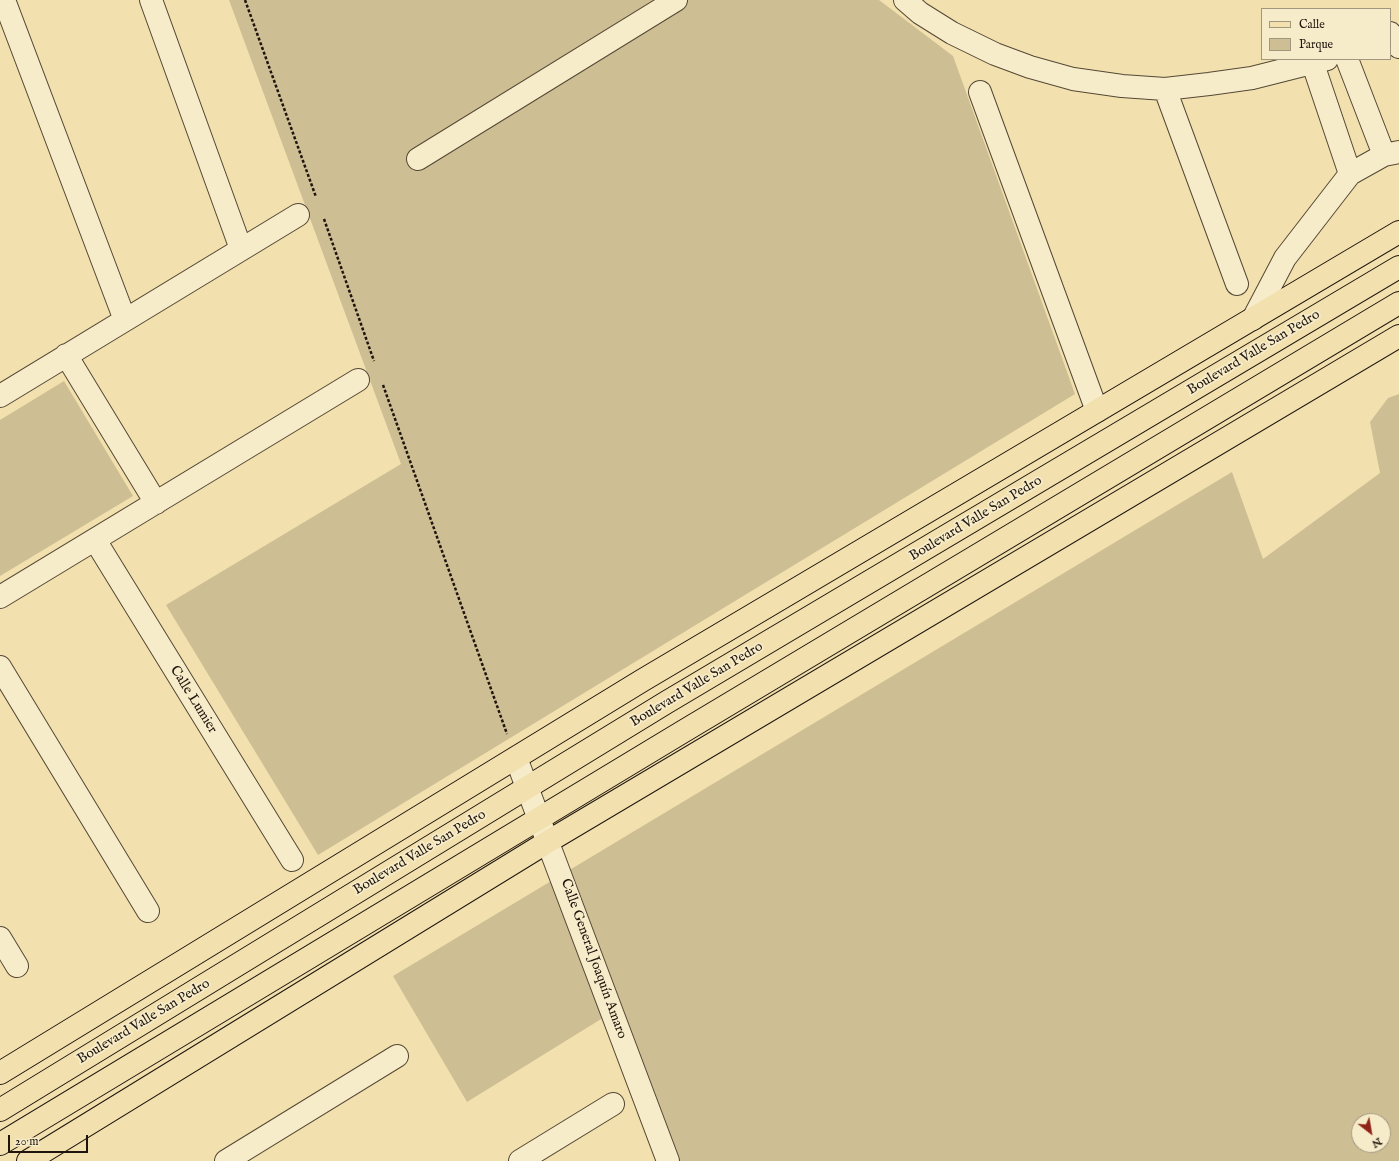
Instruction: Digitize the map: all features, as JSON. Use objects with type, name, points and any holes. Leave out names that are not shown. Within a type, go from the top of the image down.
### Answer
[{"type":"main road","points":[[0,1073],[106,1010],[650,676],[1399,232]]},
{"type":"main road","name":"Boulevard Valle San Pedro","points":[[0,1110],[528,788],[1399,267]]},
{"type":"main road","points":[[0,1144],[862,623],[1399,303]]},
{"type":"main road","points":[[28,1161],[549,841],[1399,336]]},
{"type":"main road","points":[[862,623],[875,646]]},
{"type":"main road","points":[[106,1010],[152,1085]]},
{"type":"street","points":[[4,0],[125,320]]},
{"type":"street","points":[[151,0],[241,249]]},
{"type":"street","points":[[418,159],[676,0]]},
{"type":"street","points":[[905,0],[920,13],[952,33],[995,54],[1030,67],[1073,79],[1122,86],[1164,89],[1252,78],[1320,61],[1350,174]]},
{"type":"street","points":[[1391,34],[1399,48]]},
{"type":"street","points":[[1253,319],[1285,258],[1350,174],[1391,153],[1347,60]]},
{"type":"street","points":[[1164,89],[1237,284]]},
{"type":"street","points":[[980,92],[1097,411]]},
{"type":"street","points":[[0,396],[298,215]]},
{"type":"street","points":[[66,355],[156,503]]},
{"type":"street","points":[[0,598],[358,380]]},
{"type":"street","name":"Calle Lumier","points":[[95,540],[292,860]]},
{"type":"street","points":[[0,667],[148,911]]},
{"type":"street","name":"Calle General Joaquín Amaro","points":[[516,758],[549,841],[668,1161]]},
{"type":"street","points":[[0,938],[17,966]]},
{"type":"street","points":[[226,1161],[397,1056]]},
{"type":"street","points":[[520,1161],[613,1104]]},
{"type":"green space","points":[[229,0],[879,0],[953,56],[1075,394],[318,855],[166,605],[401,464]]},
{"type":"green space","points":[[64,381],[133,496],[0,576],[0,420]]},
{"type":"green space","points":[[1399,394],[1399,1161],[657,1161],[606,1016],[467,1102],[393,976],[1232,472],[1263,559],[1380,473],[1370,422],[1388,398]]}]
